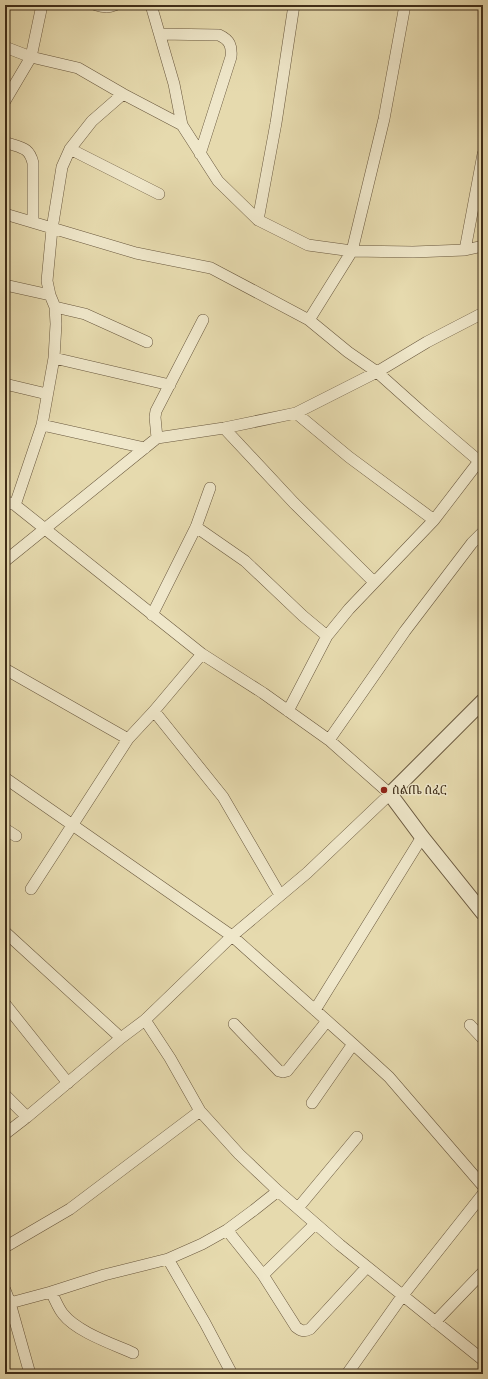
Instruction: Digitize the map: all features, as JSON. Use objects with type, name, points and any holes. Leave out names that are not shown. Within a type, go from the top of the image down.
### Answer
[{"type":"street","points":[[5,101],[31,57],[42,5]]},
{"type":"street","points":[[96,5],[102,7],[110,7],[115,5]]},
{"type":"street","points":[[151,5],[174,84],[182,125],[218,181],[258,220],[308,245],[352,251],[413,252],[465,250],[483,246]]},
{"type":"street","points":[[258,220],[276,122],[294,5]]},
{"type":"street","points":[[309,320],[352,251],[384,119],[405,5]]},
{"type":"street","points":[[160,34],[219,35],[227,39],[230,45],[231,57],[200,154]]},
{"type":"street","points":[[5,47],[31,57],[78,68],[182,125]]},
{"type":"street","points":[[123,94],[92,121],[70,149],[62,167],[52,229],[47,281],[50,295],[55,307],[56,324],[54,358],[42,425],[10,503],[202,654],[263,693],[329,740],[390,794],[422,837],[483,913]]},
{"type":"street","points":[[5,142],[28,151],[32,156],[33,222]]},
{"type":"street","points":[[70,149],[158,194]]},
{"type":"street","points":[[465,250],[483,154]]},
{"type":"street","points":[[5,214],[136,254],[211,268],[309,320],[348,352],[377,372],[424,414],[481,458],[434,520],[374,582],[328,636],[288,711]]},
{"type":"street","points":[[5,285],[50,295]]},
{"type":"street","points":[[55,307],[86,314],[147,342]]},
{"type":"street","points":[[5,561],[157,438],[224,428],[296,413],[377,372],[427,342],[483,313]]},
{"type":"street","points":[[157,438],[155,417],[156,411],[203,320]]},
{"type":"street","points":[[54,358],[170,385]]},
{"type":"street","points":[[5,384],[48,394]]},
{"type":"street","points":[[296,413],[349,457],[434,520]]},
{"type":"street","points":[[42,425],[145,448]]},
{"type":"street","points":[[224,428],[294,503],[374,582]]},
{"type":"street","points":[[152,615],[196,527],[210,488]]},
{"type":"street","points":[[196,527],[245,561],[303,616],[328,636]]},
{"type":"street","points":[[329,740],[405,631],[472,543],[483,532]]},
{"type":"street","points":[[31,890],[128,739],[154,711],[202,654]]},
{"type":"street","points":[[5,669],[128,739]]},
{"type":"street","points":[[5,1134],[121,1038],[146,1020],[232,936],[307,873],[390,794],[483,701]]},
{"type":"street","points":[[154,711],[223,797],[280,895]]},
{"type":"street","points":[[5,778],[232,936],[389,1077],[483,1186]]},
{"type":"street","points":[[5,829],[16,836]]},
{"type":"street","points":[[315,1010],[422,837]]},
{"type":"street","points":[[5,932],[121,1038]]},
{"type":"street","points":[[5,1004],[68,1083]]},
{"type":"street","points":[[146,1020],[170,1058],[200,1111],[239,1154],[315,1224],[483,1360]]},
{"type":"street","points":[[234,1024],[279,1071],[283,1072],[287,1071],[327,1021]]},
{"type":"street","points":[[470,1025],[483,1039]]},
{"type":"street","points":[[312,1103],[353,1044]]},
{"type":"street","points":[[5,1095],[27,1117]]},
{"type":"street","points":[[5,1247],[70,1209],[200,1111]]},
{"type":"street","points":[[298,1208],[357,1137]]},
{"type":"street","points":[[8,1304],[104,1275],[168,1260],[227,1230],[278,1190]]},
{"type":"street","points":[[347,1374],[403,1295],[483,1194]]},
{"type":"street","points":[[263,1275],[315,1224]]},
{"type":"street","points":[[227,1230],[263,1275],[299,1330],[306,1331],[310,1329],[367,1267]]},
{"type":"street","points":[[168,1260],[205,1323],[232,1374]]},
{"type":"street","points":[[435,1322],[483,1272]]},
{"type":"street","points":[[5,1290],[30,1374]]},
{"type":"street","points":[[51,1292],[63,1314],[74,1324],[88,1333],[133,1353]]},
{"type":"place","name":"ስልጤ ሰፈር","points":[[384,790]]}]
